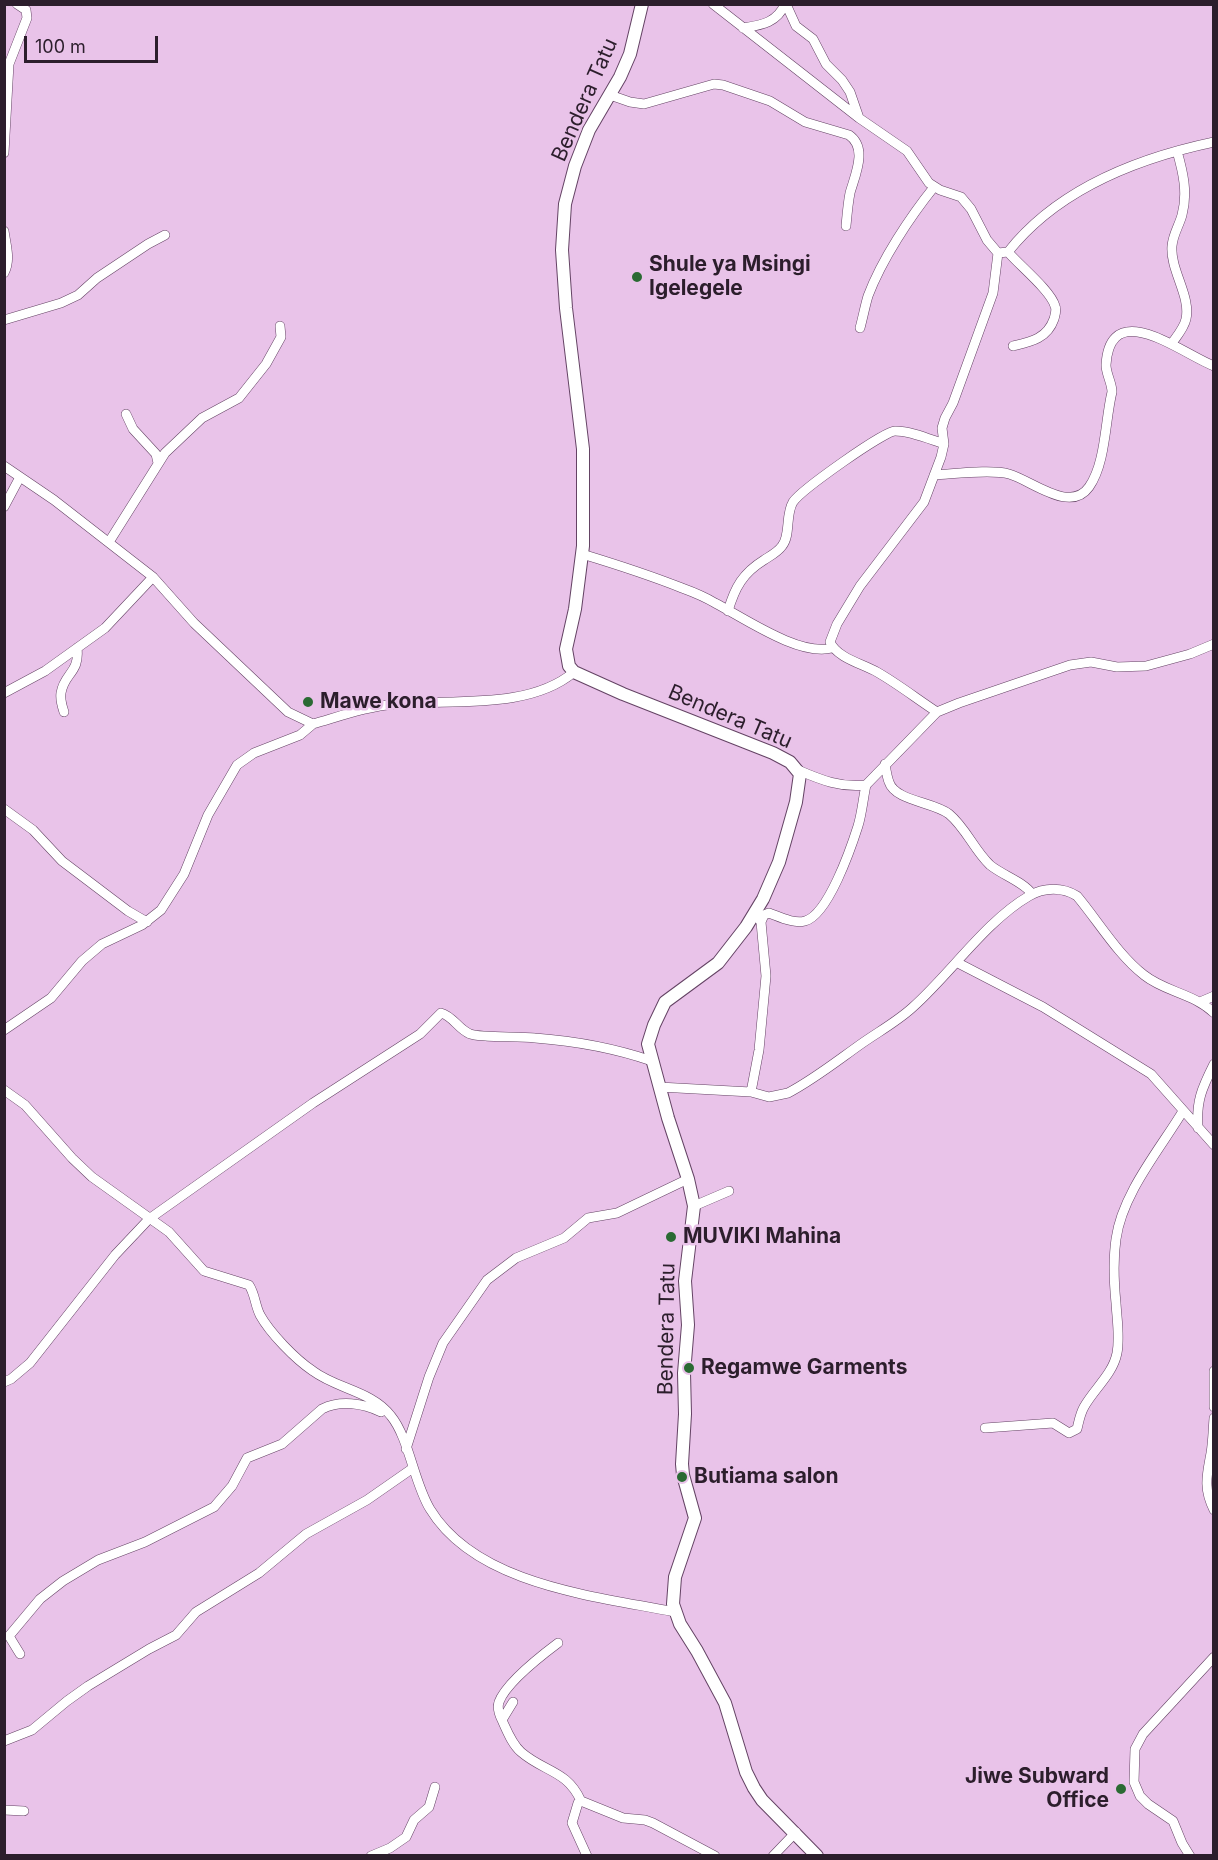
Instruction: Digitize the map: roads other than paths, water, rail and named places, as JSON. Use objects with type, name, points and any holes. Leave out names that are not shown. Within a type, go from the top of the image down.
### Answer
[{"type":"main road","name":"Bendera Tatu","points":[[642,4],[630,54],[610,95],[589,130],[575,166],[565,204],[561,250],[567,321],[583,449],[582,554],[567,649],[569,666],[574,672],[623,694],[773,753],[790,762],[798,770],[800,779],[779,862],[763,899],[758,918],[717,963],[665,1002],[648,1044],[694,1206],[685,1281],[688,1325],[684,1372],[686,1414],[682,1464],[695,1518],[675,1577],[673,1593],[675,1612],[725,1703],[753,1788],[817,1856]]},
{"type":"street","points":[[4,153],[9,64],[27,18],[26,10],[17,4]]},
{"type":"street","points":[[713,4],[859,118],[907,151],[934,187],[961,197],[975,214],[987,240],[1050,296],[1056,313],[1046,333],[1035,340],[1012,346]]},
{"type":"street","points":[[743,28],[773,21],[786,4]]},
{"type":"street","points":[[786,4],[796,26],[817,43],[826,64],[850,92],[859,118]]},
{"type":"street","points":[[610,95],[644,104],[714,84],[723,85],[770,101],[805,122],[849,135],[858,145],[859,160],[850,195],[846,226]]},
{"type":"street","points":[[937,712],[877,672],[832,648],[830,642],[837,624],[860,586],[924,502],[944,444],[942,428],[945,418],[953,403],[993,293],[1003,253],[1073,195],[1136,164],[1214,142]]},
{"type":"street","points":[[1172,343],[1186,318],[1186,306],[1172,256],[1174,234],[1183,214],[1184,199],[1184,178],[1177,151]]},
{"type":"street","points":[[860,328],[868,296],[881,270],[922,202],[934,187]]},
{"type":"street","points":[[4,231],[8,256],[4,273]]},
{"type":"street","points":[[4,320],[61,303],[78,295],[97,278],[165,235]]},
{"type":"street","points":[[109,542],[158,463],[181,436],[202,418],[239,398],[274,352],[281,337],[280,326]]},
{"type":"street","points":[[934,475],[1008,474],[1056,496],[1073,496],[1082,493],[1089,488],[1094,478],[1107,430],[1112,386],[1106,368],[1107,357],[1113,342],[1120,334],[1142,332],[1172,343],[1214,366]]},
{"type":"street","points":[[126,414],[133,429],[156,454],[158,463]]},
{"type":"street","points":[[728,611],[733,592],[740,579],[782,546],[787,538],[786,528],[792,503],[837,465],[888,432],[908,433],[944,444]]},
{"type":"street","points":[[4,466],[54,500],[153,577],[195,623],[288,712],[313,724]]},
{"type":"street","points":[[4,507],[20,477]]},
{"type":"street","points":[[582,554],[681,587],[715,602],[756,626],[803,647],[823,650],[832,648]]},
{"type":"street","points":[[4,693],[45,672],[105,628],[153,577]]},
{"type":"street","points":[[752,1092],[759,1050],[766,976],[758,918],[770,913],[802,922],[812,919],[837,884],[859,825],[866,785],[937,712],[1070,665],[1091,662],[1117,667],[1146,666],[1190,654],[1214,644]]},
{"type":"street","points":[[64,712],[60,695],[63,686],[76,667],[77,648]]},
{"type":"street","points":[[4,1030],[51,998],[82,961],[102,944],[147,922],[161,910],[184,874],[208,815],[237,765],[254,753],[300,735],[313,724],[368,707],[448,700],[477,701],[513,698],[553,687],[574,672]]},
{"type":"street","points":[[885,764],[889,785],[898,794],[947,812],[966,832],[988,863],[1001,874],[1028,888],[1032,894]]},
{"type":"street","points":[[798,770],[829,783],[850,787],[866,785]]},
{"type":"street","points":[[4,809],[33,830],[62,861],[128,911],[147,922]]},
{"type":"street","points":[[659,1087],[752,1092],[769,1096],[782,1095],[798,1088],[912,1009],[998,919],[1032,894],[1056,889],[1068,890],[1077,896],[1143,974],[1166,988],[1200,1002],[1214,1013]]},
{"type":"street","points":[[958,963],[1043,1007],[1151,1074],[1214,1145]]},
{"type":"street","points":[[1200,1002],[1214,996]]},
{"type":"street","points":[[4,1382],[30,1363],[115,1255],[149,1219],[314,1103],[420,1034],[441,1013],[449,1015],[470,1034],[579,1043],[616,1049],[652,1061]]},
{"type":"street","points":[[1198,1128],[1199,1099],[1214,1064]]},
{"type":"street","points":[[4,1090],[26,1105],[72,1158],[92,1177],[169,1232],[204,1271],[249,1285],[253,1291],[257,1308],[267,1326],[313,1371],[373,1400],[392,1416],[429,1507],[444,1528],[482,1558],[510,1573],[563,1590],[675,1612]]},
{"type":"street","points":[[986,1428],[1053,1423],[1069,1433],[1077,1429],[1084,1406],[1111,1369],[1117,1355],[1119,1339],[1115,1294],[1115,1248],[1120,1220],[1134,1190],[1183,1111]]},
{"type":"street","points":[[406,1449],[429,1377],[443,1343],[487,1280],[516,1258],[564,1238],[588,1218],[617,1213],[688,1179]]},
{"type":"street","points":[[694,1206],[729,1191]]},
{"type":"street","points":[[1214,1371],[1214,1407]]},
{"type":"street","points":[[20,1654],[7,1639],[40,1599],[63,1581],[98,1560],[145,1542],[214,1507],[232,1486],[247,1458],[282,1444],[322,1409],[328,1406],[351,1404],[370,1406],[392,1416]]},
{"type":"street","points":[[1214,1418],[1206,1482],[1208,1499],[1214,1510]]},
{"type":"street","points":[[4,1741],[32,1730],[88,1686],[176,1635],[196,1612],[260,1573],[306,1534],[367,1500],[413,1468]]},
{"type":"street","points":[[558,1642],[527,1669],[498,1703],[498,1710],[516,1748],[574,1787],[581,1801],[618,1817],[653,1823],[715,1856]]},
{"type":"street","points":[[1190,1856],[1173,1821],[1140,1796],[1134,1782],[1135,1749],[1143,1734],[1214,1657]]},
{"type":"street","points":[[502,1720],[513,1702]]},
{"type":"street","points":[[371,1856],[400,1843],[406,1837],[414,1820],[429,1807],[435,1787]]},
{"type":"street","points":[[581,1801],[578,1803],[572,1823],[587,1856]]},
{"type":"street","points":[[4,1810],[24,1811]]},
{"type":"street","points":[[774,1856],[796,1832]]},
{"type":"place","name":"Shule ya Msingi Igelegele","points":[[637,277]]},
{"type":"place","name":"Mawe kona","points":[[308,702]]},
{"type":"place","name":"MUVIKI Mahina","points":[[671,1237]]},
{"type":"place","name":"Regamwe Garments","points":[[689,1368]]},
{"type":"place","name":"Butiama salon","points":[[682,1477]]},
{"type":"place","name":"Jiwe Subward Office","points":[[1121,1789]]}]
